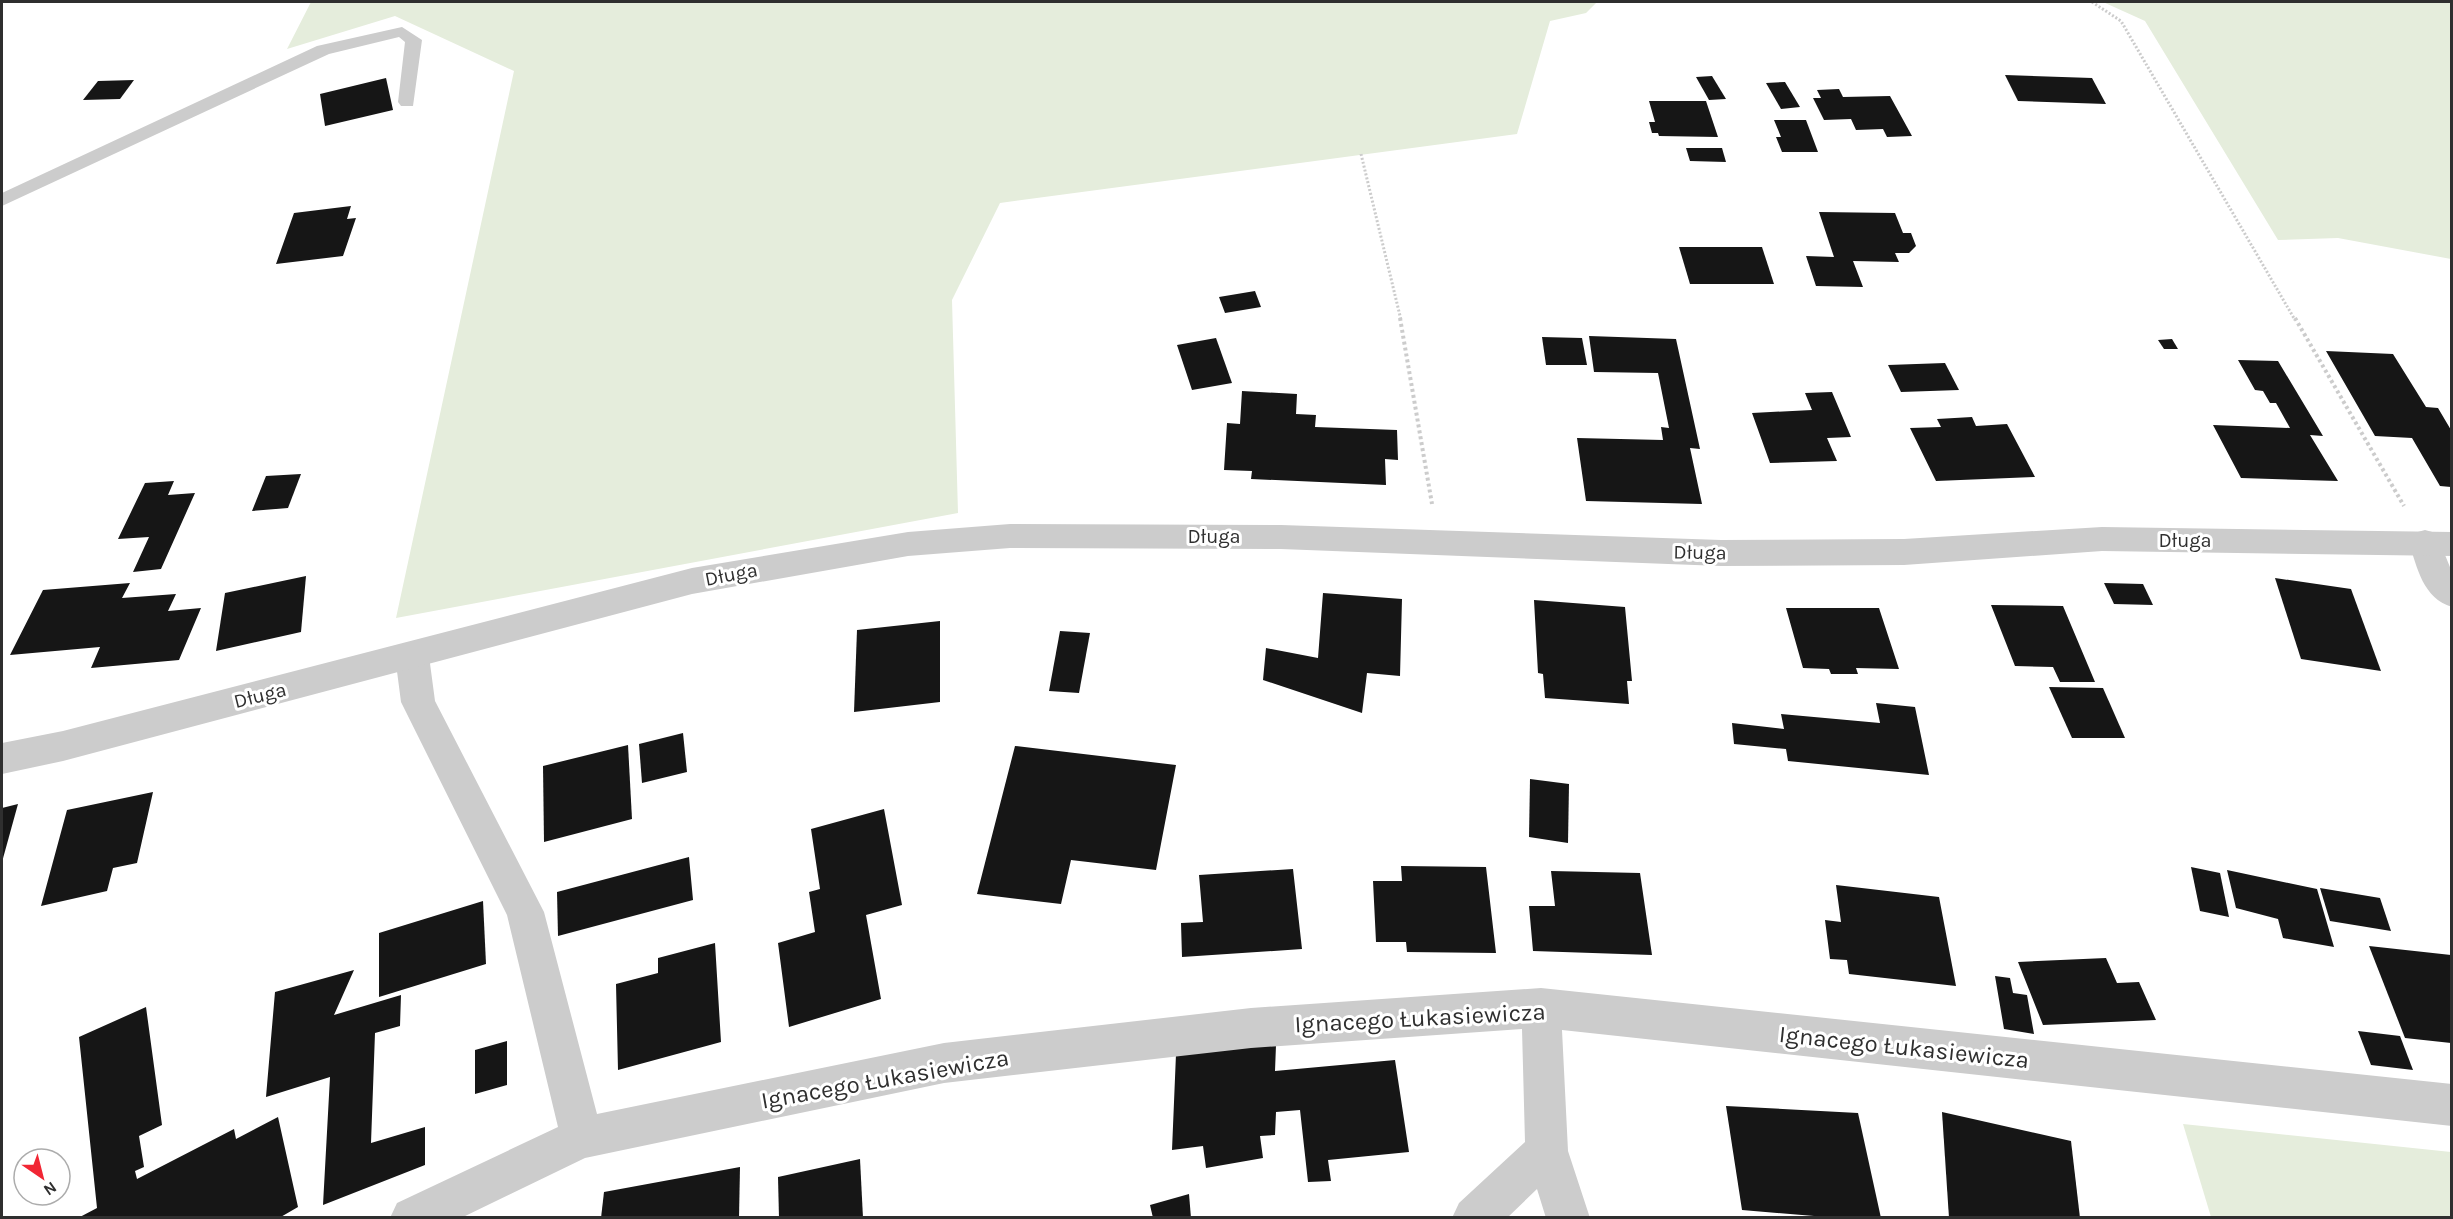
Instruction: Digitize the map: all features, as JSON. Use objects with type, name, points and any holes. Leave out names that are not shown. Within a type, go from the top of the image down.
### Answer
[{"type":"street","name":"Długa","points":[[2,759],[63,746],[412,656],[692,581],[908,544],[1010,536],[1281,537],[1720,554],[1904,552],[2102,539],[2438,543]]},
{"type":"street","points":[[2438,543],[2437,578],[2451,594]]},
{"type":"street","points":[[412,656],[418,702],[525,912],[582,1138]]},
{"type":"street","points":[[1541,1008],[1547,1150],[1568,1218]]},
{"type":"street","name":"Ignacego Łukasiewicza","points":[[412,1218],[582,1138],[944,1063],[1251,1028],[1541,1008],[2451,1105]]},
{"type":"street","points":[[1474,1218],[1547,1150]]},
{"type":"lane","points":[[2,200],[322,50],[371,37],[402,32],[414,40],[407,102]]},
{"type":"path","points":[[2092,2],[2121,21],[2438,543]]},
{"type":"path","points":[[1361,154],[1405,338],[1438,544]]},
{"type":"green space","points":[[311,2],[1597,2],[1586,13],[1550,21],[1517,134],[1000,203],[952,300],[958,513],[396,618],[514,71],[395,16],[287,49]]},
{"type":"green space","points":[[2103,2],[2451,2],[2451,259],[2338,238],[2278,240],[2145,21]]},
{"type":"green space","points":[[2183,1124],[2451,1152],[2451,1217],[2211,1217]]},
{"type":"building","points":[[2005,75],[2092,78],[2106,104],[2018,101]]},
{"type":"building","points":[[1712,76],[1726,99],[1709,100],[1696,77]]},
{"type":"building","points":[[386,78],[393,110],[325,126],[320,94]]},
{"type":"building","points":[[134,80],[120,99],[83,100],[98,81]]},
{"type":"building","points":[[1785,82],[1800,107],[1781,109],[1766,83]]},
{"type":"building","points":[[1839,89],[1843,97],[1890,96],[1912,136],[1887,137],[1883,129],[1856,130],[1851,119],[1824,120],[1813,98],[1821,98],[1817,90]]},
{"type":"building","points":[[1649,101],[1706,101],[1718,137],[1659,136],[1658,133],[1652,133],[1649,122],[1655,122]]},
{"type":"building","points":[[1774,120],[1806,120],[1818,152],[1782,152],[1776,137],[1781,137]]},
{"type":"building","points":[[1686,148],[1722,148],[1726,162],[1690,161]]},
{"type":"building","points":[[351,206],[347,219],[356,218],[343,256],[276,264],[294,213]]},
{"type":"building","points":[[1819,212],[1895,213],[1903,233],[1911,233],[1916,246],[1909,253],[1895,253],[1899,262],[1853,261],[1863,287],[1816,286],[1806,256],[1834,257]]},
{"type":"building","points":[[1679,247],[1762,247],[1774,284],[1690,284]]},
{"type":"building","points":[[1255,291],[1261,307],[1225,313],[1219,297]]},
{"type":"building","points":[[1589,336],[1676,339],[1700,449],[1690,448],[1702,504],[1586,501],[1577,438],[1663,440],[1661,427],[1669,428],[1658,373],[1594,372]]},
{"type":"building","points":[[1542,337],[1582,338],[1587,365],[1546,365]]},
{"type":"building","points":[[1216,338],[1232,383],[1192,390],[1177,345]]},
{"type":"building","points":[[2172,339],[2178,349],[2164,349],[2158,340]]},
{"type":"building","points":[[2326,351],[2393,354],[2426,407],[2438,408],[2451,430],[2451,487],[2440,486],[2412,438],[2375,436]]},
{"type":"building","points":[[2238,360],[2278,361],[2323,436],[2310,435],[2338,481],[2241,478],[2213,425],[2290,428],[2276,403],[2270,403],[2263,391],[2255,390]]},
{"type":"building","points":[[1945,363],[1959,390],[1901,392],[1888,365]]},
{"type":"building","points":[[1242,391],[1297,394],[1296,414],[1316,415],[1315,427],[1397,430],[1398,460],[1385,459],[1386,485],[1251,479],[1252,471],[1224,470],[1227,423],[1240,424]]},
{"type":"building","points":[[1832,392],[1851,437],[1827,438],[1837,461],[1770,463],[1752,413],[1812,410],[1805,393]]},
{"type":"building","points":[[1972,417],[1976,426],[2007,424],[2035,477],[1936,481],[1910,428],[1941,427],[1937,419]]},
{"type":"building","points":[[301,474],[288,508],[252,511],[266,476]]},
{"type":"building","points":[[174,481],[168,495],[195,493],[161,569],[133,572],[149,537],[118,539],[145,483]]},
{"type":"building","points":[[306,576],[301,632],[216,651],[225,593]]},
{"type":"building","points":[[2275,578],[2351,589],[2381,671],[2301,659]]},
{"type":"building","points":[[130,583],[122,598],[176,594],[168,611],[201,608],[179,660],[91,668],[100,647],[10,655],[43,590]]},
{"type":"building","points":[[2104,583],[2143,584],[2153,605],[2114,604]]},
{"type":"building","points":[[1323,593],[1402,599],[1400,676],[1367,673],[1362,713],[1263,680],[1266,648],[1318,658]]},
{"type":"building","points":[[1534,600],[1625,607],[1632,681],[1627,681],[1629,704],[1545,698],[1543,674],[1538,673]]},
{"type":"building","points":[[1991,605],[2063,606],[2095,682],[2060,682],[2053,667],[2015,666]]},
{"type":"building","points":[[1786,608],[1879,608],[1899,669],[1856,668],[1858,674],[1831,674],[1829,669],[1803,668]]},
{"type":"building","points":[[940,621],[940,702],[854,712],[857,630]]},
{"type":"building","points":[[1060,631],[1090,633],[1079,693],[1049,691]]},
{"type":"building","points":[[2049,687],[2103,688],[2125,738],[2072,738]]},
{"type":"building","points":[[1876,703],[1915,707],[1929,775],[1788,761],[1786,749],[1734,744],[1732,723],[1784,729],[1781,714],[1880,723]]},
{"type":"building","points":[[683,733],[687,772],[642,783],[639,744]]},
{"type":"building","points":[[628,745],[632,819],[544,842],[543,766]]},
{"type":"building","points":[[1015,746],[1176,765],[1156,870],[1071,860],[1061,904],[977,894]]},
{"type":"building","points":[[1530,779],[1569,784],[1568,843],[1529,837]]},
{"type":"building","points":[[153,792],[137,863],[113,868],[107,891],[41,906],[67,810]]},
{"type":"building","points":[[18,804],[2,862],[2,808]]},
{"type":"building","points":[[884,809],[902,905],[866,915],[881,999],[789,1027],[778,943],[815,932],[809,892],[820,889],[811,829]]},
{"type":"building","points":[[689,857],[693,900],[558,936],[557,892]]},
{"type":"building","points":[[1401,866],[1486,867],[1496,953],[1407,952],[1406,942],[1376,942],[1373,881],[1402,881]]},
{"type":"building","points":[[2191,867],[2220,873],[2229,917],[2200,911]]},
{"type":"building","points":[[1293,869],[1302,949],[1182,957],[1181,923],[1203,922],[1199,875]]},
{"type":"building","points":[[2227,870],[2317,889],[2334,947],[2283,938],[2278,919],[2236,908]]},
{"type":"building","points":[[1551,871],[1640,873],[1652,955],[1533,951],[1529,906],[1555,906]]},
{"type":"building","points":[[1836,885],[1939,897],[1956,986],[1849,974],[1847,960],[1830,959],[1825,920],[1841,922]]},
{"type":"building","points":[[2320,888],[2380,898],[2391,931],[2330,921]]},
{"type":"building","points":[[483,901],[486,964],[379,997],[379,933]]},
{"type":"building","points":[[715,943],[721,1042],[618,1070],[616,984],[658,973],[658,958]]},
{"type":"building","points":[[2369,946],[2451,955],[2451,1043],[2405,1038]]},
{"type":"building","points":[[2106,958],[2117,983],[2139,982],[2156,1020],[2043,1025],[2018,962]]},
{"type":"building","points":[[354,970],[334,1015],[401,995],[400,1026],[375,1033],[371,1143],[425,1127],[425,1165],[323,1205],[330,1077],[266,1097],[275,992]]},
{"type":"building","points":[[1995,976],[2010,978],[2013,993],[2027,995],[2034,1034],[2004,1029]]},
{"type":"building","points":[[146,1007],[162,1125],[139,1136],[144,1167],[135,1171],[137,1179],[234,1129],[236,1139],[278,1117],[298,1207],[279,1218],[78,1218],[97,1208],[79,1037]]},
{"type":"building","points":[[2358,1031],[2400,1036],[2413,1070],[2371,1065]]},
{"type":"building","points":[[507,1041],[507,1085],[475,1094],[475,1050]]},
{"type":"building","points":[[1276,1045],[1275,1071],[1395,1060],[1409,1152],[1328,1160],[1331,1181],[1308,1182],[1300,1110],[1276,1112],[1275,1135],[1260,1136],[1263,1158],[1206,1168],[1203,1146],[1172,1150],[1176,1054]]},
{"type":"building","points":[[1726,1106],[1858,1113],[1881,1218],[1838,1218],[1742,1210]]},
{"type":"building","points":[[1942,1112],[2071,1141],[2080,1218],[1949,1218]]},
{"type":"building","points":[[860,1159],[863,1218],[779,1218],[778,1177]]},
{"type":"building","points":[[740,1167],[739,1218],[601,1218],[604,1192]]},
{"type":"building","points":[[1189,1194],[1191,1218],[1153,1218],[1150,1205]]}]
